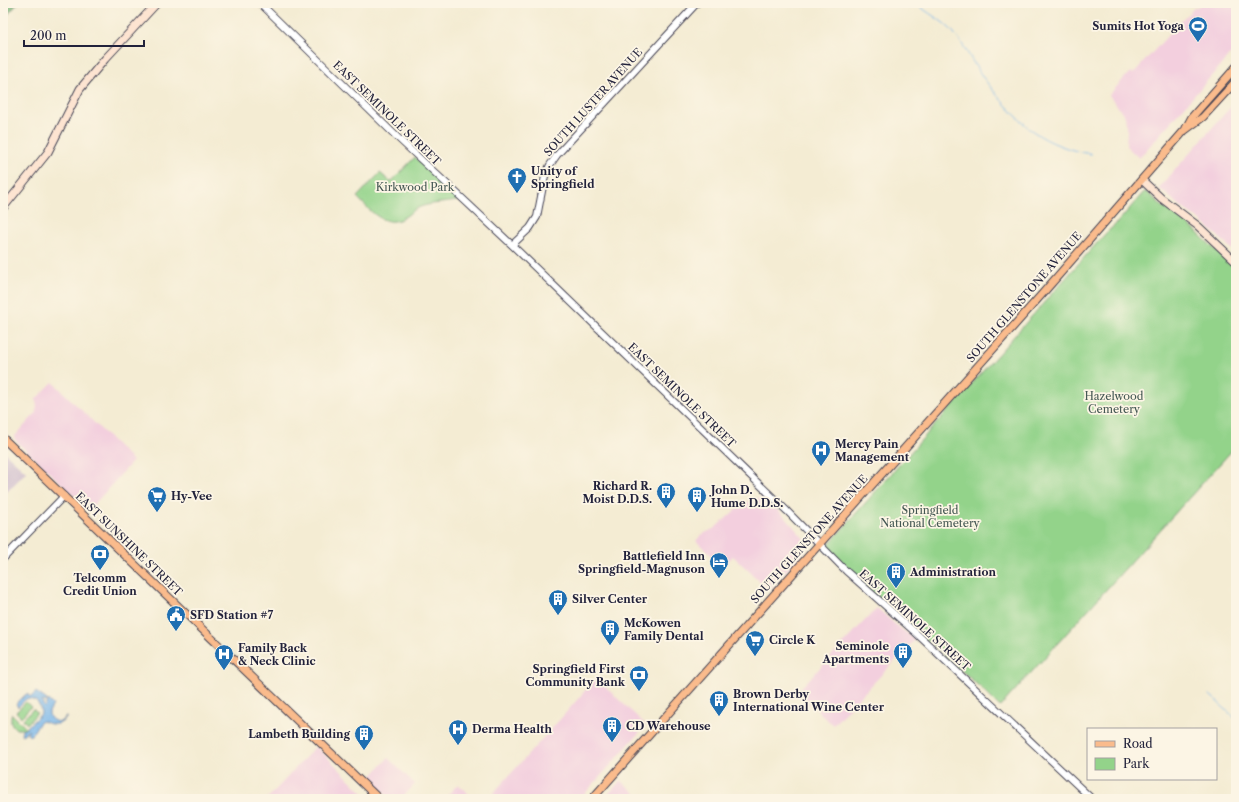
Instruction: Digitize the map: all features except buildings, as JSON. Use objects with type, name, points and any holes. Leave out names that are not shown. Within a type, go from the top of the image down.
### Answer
[{"type":"main road","points":[[3,208],[48,152],[80,89],[105,59],[157,3]]},
{"type":"main road","name":"SOUTH GLENSTONE AVENUE","points":[[592,799],[1142,180],[1184,131],[1192,117],[1236,67]]},
{"type":"main road","name":"SOUTH GLENSTONE AVENUE","points":[[1184,131],[1203,117],[1236,81]]},
{"type":"main road","points":[[1142,180],[1161,198],[1198,226],[1236,262]]},
{"type":"main road","name":"EAST SUNSHINE STREET","points":[[3,438],[379,799]]},
{"type":"street","name":"EAST SEMINOLE STREET","points":[[260,3],[399,139],[512,245],[787,511],[846,571],[916,633],[1092,799]]},
{"type":"street","name":"SOUTH LUSTER AVENUE","points":[[512,245],[530,228],[537,217],[545,176],[557,155],[697,3]]},
{"type":"street","points":[[3,559],[64,496]]},
{"type":"shaded area","points":[[1206,3],[1236,3],[1236,48],[1139,158],[1126,146],[1127,131],[1125,116],[1109,95],[1130,72],[1133,74],[1194,8]]},
{"type":"shaded area","points":[[1236,101],[1236,253],[1200,220],[1159,188]]},
{"type":"shaded area","points":[[53,382],[133,461],[89,510],[14,438],[35,414],[37,407],[36,399]]},
{"type":"shaded area","points":[[3,451],[26,472],[3,496]]},
{"type":"shaded area","points":[[765,497],[806,541],[807,548],[769,590],[733,556],[723,566],[696,541],[701,535],[715,528],[740,506],[749,501]]},
{"type":"shaded area","points":[[877,608],[915,640],[833,725],[797,692]]},
{"type":"shaded area","points":[[596,678],[646,725],[607,769],[580,799],[488,799],[563,716]]},
{"type":"shaded area","points":[[316,746],[369,799],[265,799],[270,796]]},
{"type":"shaded area","points":[[388,758],[415,784],[401,799],[391,799],[369,779]]},
{"type":"shaded area","points":[[620,781],[625,784],[642,799],[604,799]]},
{"type":"shaded area","points":[[458,784],[474,799],[444,799]]},
{"type":"green space","points":[[5,3],[18,3],[3,20],[3,5]]},
{"type":"green space","name":"Kirkwood Park","points":[[415,157],[458,199],[457,201],[417,208],[401,219],[394,221],[388,221],[376,216],[357,197],[380,173],[391,182]]},
{"type":"green space","name":"Hazelwood Cemetery","points":[[1144,192],[1147,192],[1162,206],[1187,223],[1236,269],[1236,446],[1000,707],[980,687],[873,592],[827,549],[827,546]]},
{"type":"green space","points":[[26,702],[31,707],[21,717],[16,712]]},
{"type":"green space","points":[[33,709],[37,713],[27,724],[23,719]]},
{"type":"green space","points":[[12,714],[26,728],[25,729],[16,729],[14,727],[11,723]]},
{"type":"water","points":[[36,692],[47,700],[45,702],[42,701],[44,707],[48,700],[53,705],[49,712],[52,719],[60,722],[67,717],[58,724],[41,721],[30,736],[27,734],[29,730],[22,735],[22,730],[41,714],[41,710],[39,705],[33,700],[26,699],[18,707],[16,704],[25,695],[27,694],[31,697]]},
{"type":"waterway","points":[[915,3],[945,24],[954,33],[987,83],[1006,106],[1027,127],[1040,136],[1061,146],[1091,154]]},
{"type":"waterway","points":[[1210,695],[1236,719]]},
{"type":"place","name":"Sumits Hot Yoga","points":[[1198,43]]},
{"type":"place","name":"Unity of Springfield","points":[[517,194]]},
{"type":"place","name":"Mercy Pain Management","points":[[821,467]]},
{"type":"place","name":"Richard R. Moist D.D.S.","points":[[666,509]]},
{"type":"place","name":"Hy-Vee","points":[[157,513]]},
{"type":"place","name":"John D. Hume D.D.S.","points":[[697,513]]},
{"type":"place","name":"Telcomm Credit Union","points":[[100,571]]},
{"type":"place","name":"Battlefield Inn Springfield-Magnuson","points":[[719,579]]},
{"type":"place","name":"Administration","points":[[896,589]]},
{"type":"place","name":"Silver Center","points":[[558,616]]},
{"type":"place","name":"SFD Station #7","points":[[176,632]]},
{"type":"place","name":"McKowen Family Dental","points":[[610,646]]},
{"type":"place","name":"Circle K","points":[[755,657]]},
{"type":"place","name":"Seminole Apartments","points":[[903,669]]},
{"type":"place","name":"Family Back & Neck Clinic","points":[[224,671]]},
{"type":"place","name":"Springfield First Community Bank","points":[[639,692]]},
{"type":"place","name":"Brown Derby International Wine Center","points":[[719,717]]},
{"type":"place","name":"CD Warehouse","points":[[612,743]]},
{"type":"place","name":"Derma Health","points":[[458,746]]},
{"type":"place","name":"Lambeth Building","points":[[364,751]]},
{"type":"park label","name":"Springfield National Cemetery","points":[[930,516]]}]
